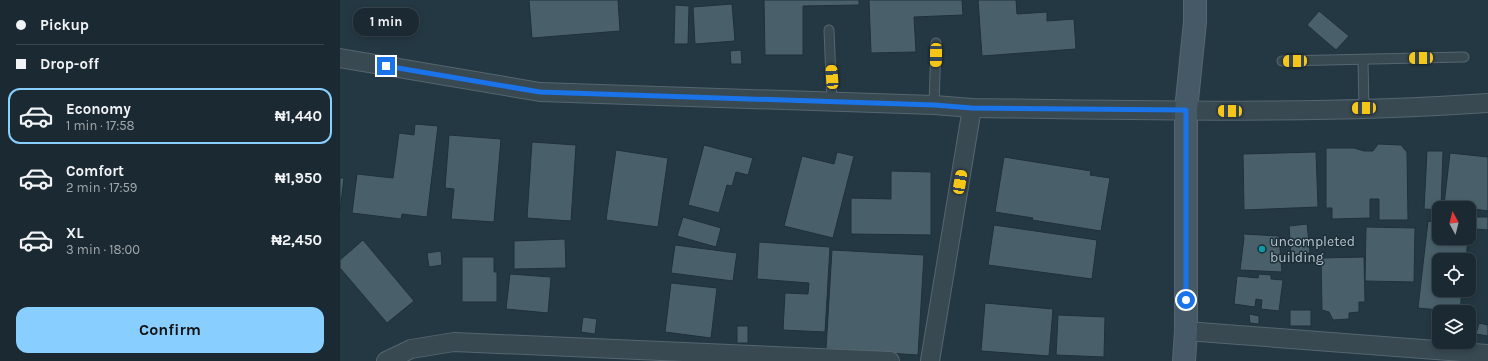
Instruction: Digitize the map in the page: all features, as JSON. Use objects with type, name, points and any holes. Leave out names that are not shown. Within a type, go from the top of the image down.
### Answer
[{"type":"street","points":[[1184,361],[1186,331],[1186,110],[1196,22],[1195,0]]},
{"type":"street","points":[[340,58],[540,92],[934,105],[972,108],[1260,111],[1488,103]]},
{"type":"street","points":[[930,361],[972,108]]},
{"type":"street","points":[[1186,331],[1488,354]]},
{"type":"street","points":[[386,361],[411,349],[454,342],[633,356],[890,361]]},
{"type":"lane","points":[[829,30],[832,102]]},
{"type":"lane","points":[[934,105],[936,43]]},
{"type":"lane","points":[[1282,61],[1464,58]]},
{"type":"lane","points":[[1363,60],[1364,108]]},
{"type":"building","points":[[529,0],[618,0],[620,31],[532,38]]},
{"type":"building","points":[[764,0],[859,0],[859,5],[803,6],[803,55],[765,55]]},
{"type":"building","points":[[869,0],[962,0],[963,15],[914,17],[916,52],[871,53]]},
{"type":"building","points":[[978,0],[1016,0],[1017,14],[1047,12],[1047,21],[1074,19],[1076,49],[982,56]]},
{"type":"building","points":[[732,4],[735,41],[695,44],[693,7]]},
{"type":"building","points":[[675,5],[689,6],[688,44],[674,44]]},
{"type":"building","points":[[386,10],[396,11],[395,30],[384,29]]},
{"type":"building","points":[[1319,11],[1349,36],[1336,50],[1307,25]]},
{"type":"building","points":[[741,50],[742,64],[731,64],[730,51]]},
{"type":"building","points":[[415,124],[438,126],[427,217],[402,214],[401,219],[352,213],[357,174],[393,178],[399,133],[414,135]]},
{"type":"building","points":[[449,135],[501,139],[494,222],[451,219],[454,189],[445,188]]},
{"type":"building","points":[[532,142],[576,145],[571,221],[527,218]]},
{"type":"building","points":[[1378,144],[1401,145],[1407,152],[1408,220],[1379,220],[1379,199],[1370,199],[1370,218],[1332,219],[1332,208],[1326,208],[1326,148],[1354,148],[1364,151],[1373,151]]},
{"type":"building","points":[[704,145],[753,158],[748,175],[736,172],[732,186],[727,185],[719,213],[688,205]]},
{"type":"building","points":[[616,150],[668,158],[658,227],[606,220]]},
{"type":"building","points":[[1427,151],[1443,151],[1441,201],[1432,201],[1432,210],[1424,209]]},
{"type":"building","points":[[837,152],[854,156],[833,238],[784,226],[802,156],[834,164]]},
{"type":"building","points":[[1316,152],[1318,207],[1244,210],[1243,154]]},
{"type":"building","points":[[1450,153],[1488,157],[1488,211],[1476,209],[1476,201],[1444,201]]},
{"type":"building","points":[[1004,157],[1091,171],[1090,175],[1110,178],[1101,231],[1032,220],[1033,218],[995,212]]},
{"type":"building","points":[[891,171],[931,172],[931,235],[851,234],[851,198],[891,199]]},
{"type":"building","points":[[340,178],[344,178],[340,211]]},
{"type":"building","points":[[683,217],[721,228],[716,247],[677,236]]},
{"type":"building","points":[[1476,217],[1488,217],[1488,230],[1476,229]]},
{"type":"building","points":[[1428,221],[1432,222],[1432,245],[1467,245],[1467,253],[1432,253],[1432,297],[1461,297],[1461,305],[1432,305],[1432,309],[1418,308]]},
{"type":"building","points":[[1307,224],[1310,253],[1291,255],[1289,226]]},
{"type":"building","points":[[994,225],[1097,240],[1092,279],[988,265]]},
{"type":"building","points":[[1366,227],[1415,228],[1414,282],[1365,281]]},
{"type":"building","name":"uncompleted building","points":[[1243,234],[1279,236],[1282,272],[1240,270],[1244,238]]},
{"type":"building","points":[[565,239],[566,268],[514,269],[514,241]]},
{"type":"building","points":[[363,240],[414,301],[387,323],[340,268],[340,260]]},
{"type":"building","points":[[759,242],[830,247],[825,332],[783,330],[785,293],[808,294],[809,283],[757,279]]},
{"type":"building","points":[[675,245],[737,253],[733,281],[671,273]]},
{"type":"building","points":[[832,250],[924,255],[918,355],[826,349]]},
{"type":"building","points":[[441,251],[442,265],[429,267],[427,253]]},
{"type":"building","points":[[462,257],[494,257],[494,272],[497,272],[497,302],[462,302]]},
{"type":"building","points":[[1364,257],[1365,302],[1359,302],[1359,312],[1349,313],[1349,319],[1333,320],[1329,312],[1322,310],[1321,258]]},
{"type":"building","points":[[510,274],[551,277],[548,313],[506,309]]},
{"type":"building","points":[[1259,274],[1271,275],[1271,279],[1283,280],[1279,311],[1261,309],[1262,300],[1256,299],[1255,307],[1234,304],[1237,276],[1258,278]]},
{"type":"building","points":[[671,283],[717,288],[711,338],[665,332]]},
{"type":"building","points":[[985,303],[1053,309],[1049,356],[981,351]]},
{"type":"building","points":[[1290,310],[1311,310],[1311,326],[1290,326]]},
{"type":"building","points":[[1249,314],[1259,316],[1259,324],[1250,323]]},
{"type":"building","points":[[1058,315],[1105,317],[1104,357],[1056,355]]},
{"type":"building","points":[[583,317],[597,319],[595,334],[581,332]]},
{"type":"building","points":[[1479,323],[1488,325],[1488,336],[1476,334]]},
{"type":"building","points":[[737,326],[748,326],[748,343],[737,343]]},
{"type":"place","name":"uncompleted building","points":[[1262,249]]},
{"type":"route","points":[[386,66],[540,92],[934,105],[972,108],[1186,110],[1186,300]]}]
